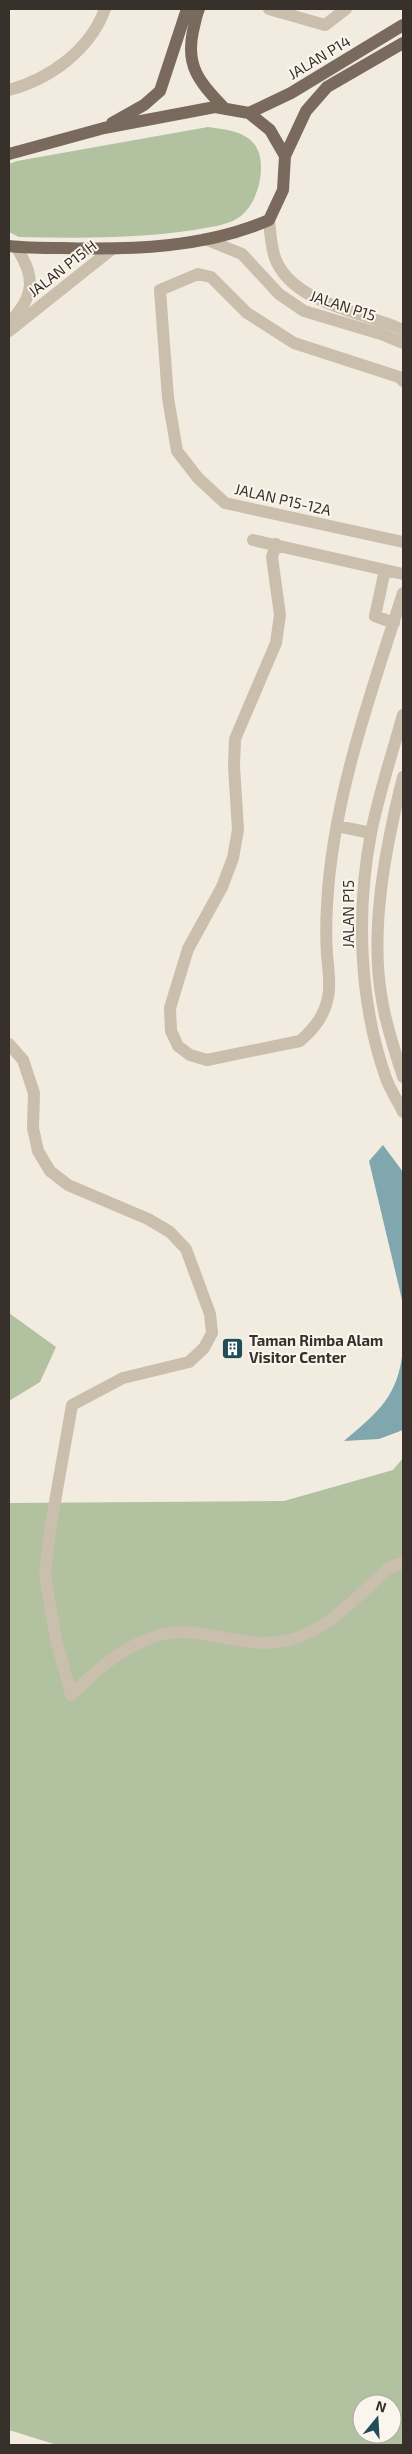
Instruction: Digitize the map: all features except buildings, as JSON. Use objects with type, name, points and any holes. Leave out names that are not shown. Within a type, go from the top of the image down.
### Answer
[{"type":"main road","points":[[104,128],[144,105],[160,90],[187,9]]},
{"type":"main road","points":[[199,9],[189,48],[192,66],[205,87],[225,109]]},
{"type":"main road","name":"JALAN P14","points":[[249,113],[291,93],[403,26]]},
{"type":"main road","name":"JALAN P14","points":[[269,220],[283,190],[286,156],[306,112],[327,87],[400,47]]},
{"type":"main road","points":[[9,154],[104,128],[215,107],[249,113],[270,130],[286,156]]},
{"type":"main road","points":[[13,246],[112,249],[205,239],[242,232],[269,220]]},
{"type":"street","points":[[9,90],[44,76],[81,50],[105,9]]},
{"type":"street","points":[[269,9],[325,25],[346,9]]},
{"type":"street","name":"JALAN P15","points":[[269,220],[271,242],[276,260],[286,277],[300,290],[321,300],[403,330]]},
{"type":"street","name":"JALAN P15","points":[[205,239],[242,254],[279,294],[304,311],[381,334],[403,343]]},
{"type":"street","name":"JALAN P15 H","points":[[9,323],[27,300],[32,283],[21,254],[13,246]]},
{"type":"street","name":"JALAN P15 H","points":[[9,331],[112,249]]},
{"type":"street","name":"JALAN P15-12A","points":[[403,381],[399,377],[294,343],[247,313],[211,277],[198,274],[162,288],[159,293],[168,398],[177,451],[198,478],[225,502],[403,542]]},
{"type":"street","points":[[253,540],[403,574]]},
{"type":"street","points":[[276,544],[272,557],[280,615],[276,643],[235,739],[234,766],[238,830],[233,858],[222,887],[188,949],[170,1008],[171,1031],[178,1046],[190,1054],[207,1060],[266,1050],[300,1041],[311,1032],[323,1012],[328,996],[327,908],[337,826],[366,710],[403,593]]},
{"type":"street","points":[[385,570],[375,616],[394,623]]},
{"type":"street","name":"JALAN P15","points":[[403,715],[371,833],[365,872],[363,928],[367,999],[387,1079],[403,1112]]},
{"type":"street","name":"JALAN P15","points":[[403,777],[383,869],[378,956],[381,999],[403,1077]]},
{"type":"street","points":[[337,826],[371,833]]},
{"type":"street","points":[[367,999],[381,999]]},
{"type":"street","points":[[9,1044],[23,1060],[29,1076],[34,1093],[33,1128],[38,1151],[50,1172],[68,1185],[148,1219],[170,1232],[186,1249],[210,1314],[212,1333],[204,1348],[189,1362],[123,1378],[72,1405],[50,1530],[45,1576],[56,1639],[71,1695],[98,1668],[140,1643],[161,1635],[183,1632],[258,1643],[290,1640],[320,1628],[390,1567],[403,1563]]},
{"type":"green space","points":[[208,127],[232,131],[247,137],[253,142],[260,157],[260,182],[254,199],[244,213],[233,221],[194,230],[129,236],[85,238],[19,237],[9,232],[9,164]]},
{"type":"green space","points":[[9,1313],[56,1347],[40,1382],[9,1401]]},
{"type":"green space","points":[[403,1458],[403,2445],[57,2445],[9,2430],[9,1503],[284,1501],[393,1470]]},
{"type":"water","points":[[383,1145],[403,1172],[403,1304],[369,1161]]},
{"type":"water","points":[[403,1349],[403,1430],[379,1439],[344,1441],[385,1402],[397,1379]]},
{"type":"place","name":"Taman Rimba Alam Visitor Center","points":[[233,1349]]}]
